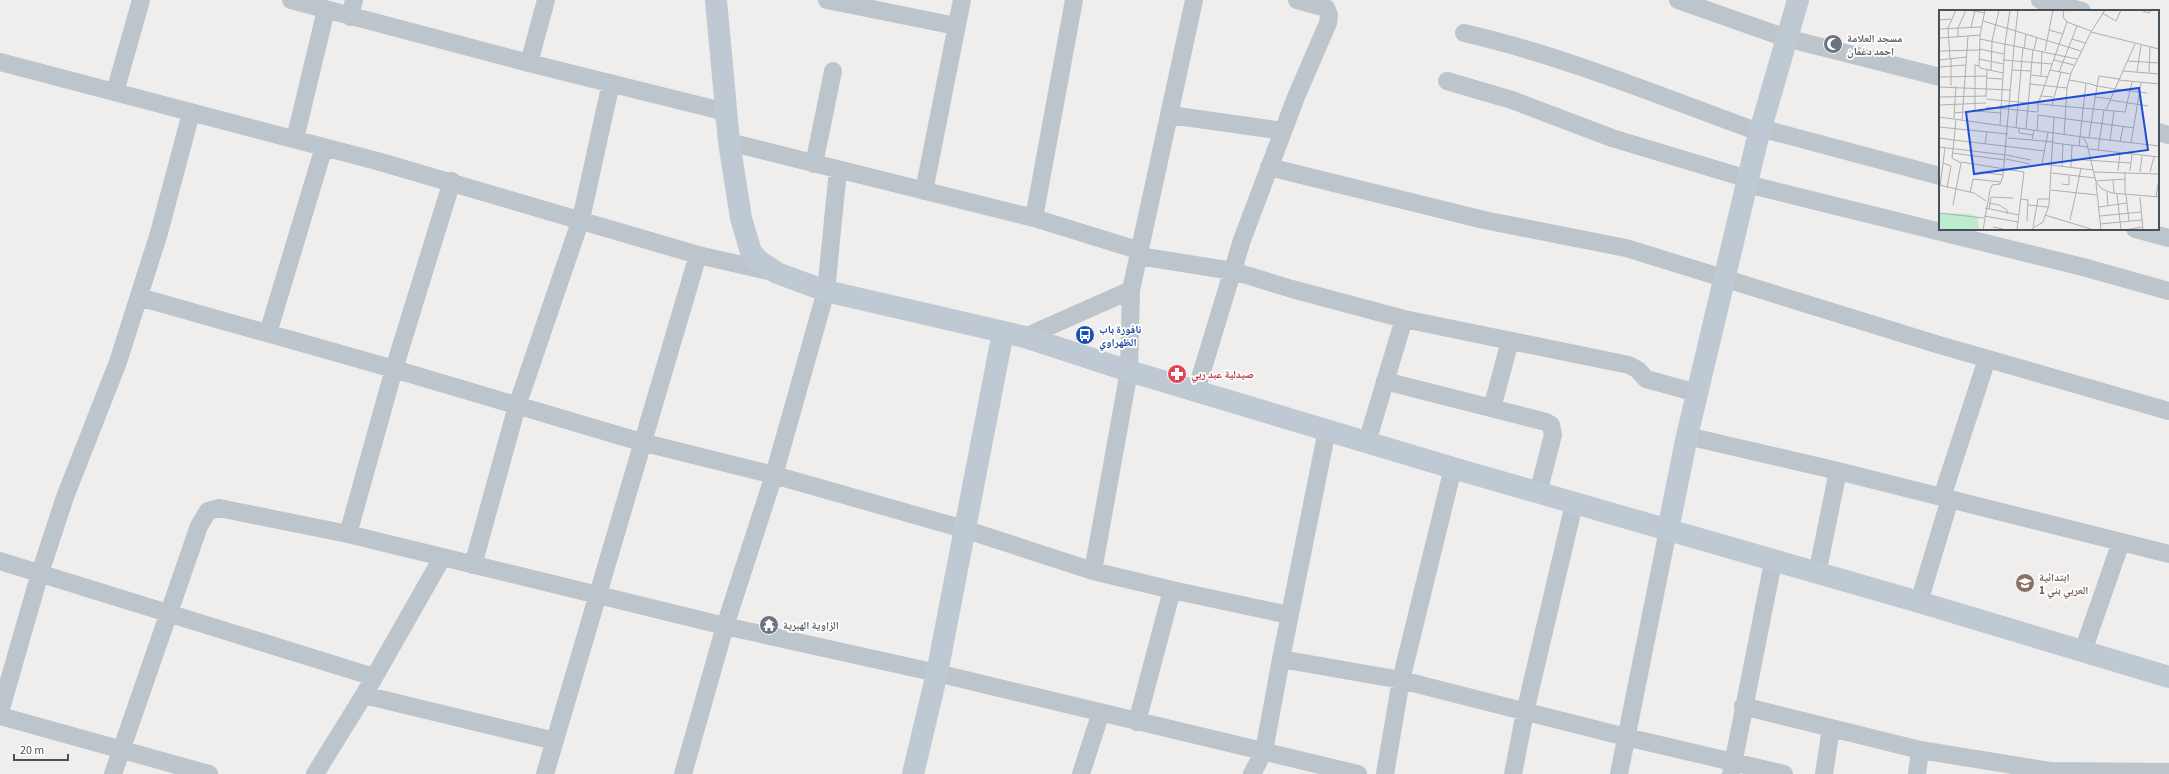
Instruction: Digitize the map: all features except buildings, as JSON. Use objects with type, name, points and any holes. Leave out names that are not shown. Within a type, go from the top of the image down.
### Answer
[{"type":"main road","points":[[716,0],[729,142],[741,218],[752,252],[759,261],[777,273],[826,292],[1025,337],[1129,371],[1574,504],[1919,602],[2169,677]]},
{"type":"main road","points":[[1668,530],[1687,436],[1747,181],[1760,130],[1798,0]]},
{"type":"main road","points":[[913,774],[937,673],[1003,332]]},
{"type":"street","points":[[115,92],[141,0]]},
{"type":"street","points":[[291,0],[326,10],[352,8],[529,63],[726,112]]},
{"type":"street","points":[[529,63],[546,0]]},
{"type":"street","points":[[827,0],[956,26]]},
{"type":"street","points":[[924,191],[962,0]]},
{"type":"street","points":[[1034,218],[1074,0]]},
{"type":"street","points":[[1093,571],[1129,371],[1131,290],[1194,0]]},
{"type":"street","points":[[1196,391],[1233,270],[1269,167],[1329,18],[1326,8],[1297,0]]},
{"type":"street","points":[[1678,0],[1786,38],[1939,77]]},
{"type":"street","points":[[2040,0],[2078,10]]},
{"type":"street","points":[[295,139],[326,10]]},
{"type":"street","points":[[1464,33],[1524,48],[1760,130],[1939,176]]},
{"type":"street","points":[[0,62],[452,181],[698,254],[777,273]]},
{"type":"street","points":[[814,164],[833,71]]},
{"type":"street","points":[[1447,81],[1512,100],[1612,138],[1747,181],[2083,267],[2169,291]]},
{"type":"street","points":[[473,565],[517,406],[581,220],[611,84]]},
{"type":"street","points":[[0,712],[40,573],[65,497],[118,362],[139,297],[159,233],[191,113]]},
{"type":"street","points":[[1170,115],[1283,131]]},
{"type":"street","points":[[2159,132],[2169,135]]},
{"type":"street","points":[[729,142],[1034,218],[1140,254],[1233,270],[1292,289],[1404,319],[1629,365],[1638,370],[1646,379],[1697,393]]},
{"type":"street","points":[[268,334],[324,147]]},
{"type":"street","points":[[1269,167],[1484,220],[1626,248],[1987,359],[2169,411]]},
{"type":"street","points":[[683,774],[725,626],[774,475],[826,292],[838,170]]},
{"type":"street","points":[[348,534],[394,369],[452,181]]},
{"type":"street","points":[[2139,230],[2169,238]]},
{"type":"street","points":[[545,774],[596,594],[698,254]]},
{"type":"street","points":[[1025,337],[1131,290]]},
{"type":"street","points":[[139,297],[394,369],[642,442],[774,475],[964,529],[1093,571],[1172,590],[1289,615]]},
{"type":"street","points":[[1367,442],[1404,319]]},
{"type":"street","points":[[1492,408],[1510,341]]},
{"type":"street","points":[[1919,602],[1946,498],[1987,359]]},
{"type":"street","points":[[1386,381],[1546,422],[1553,428],[1554,435],[1538,493]]},
{"type":"street","points":[[1252,774],[1264,752],[1289,615],[1327,430]]},
{"type":"street","points":[[1687,436],[1838,471],[2169,554]]},
{"type":"street","points":[[1385,774],[1401,680],[1453,468]]},
{"type":"street","points":[[1817,574],[1838,471]]},
{"type":"street","points":[[1513,774],[1574,504]]},
{"type":"street","points":[[113,774],[199,526],[205,514],[213,508],[232,509],[348,534],[725,626],[937,673],[1358,774]]},
{"type":"street","points":[[1619,774],[1668,530]]},
{"type":"street","points":[[2083,651],[2121,542]]},
{"type":"street","points":[[315,774],[364,695],[442,558]]},
{"type":"street","points":[[0,561],[374,677]]},
{"type":"street","points":[[1732,769],[1774,562]]},
{"type":"street","points":[[1137,722],[1172,590]]},
{"type":"street","points":[[1281,659],[1401,680],[1626,737],[1732,769],[1784,774]]},
{"type":"street","points":[[364,695],[555,741]]},
{"type":"street","points":[[1744,706],[1920,750],[2050,773],[2169,772]]},
{"type":"street","points":[[1081,774],[1101,712]]},
{"type":"street","points":[[0,716],[209,774]]},
{"type":"street","points":[[1824,774],[1831,728]]},
{"type":"street","points":[[1917,774],[1920,750]]},
{"type":"place","name":"مسجد العلامة احمد دغمان","points":[[1833,44]]},
{"type":"place","name":"نافورة باب الظهراوي","points":[[1085,335]]},
{"type":"place","name":"صيدلية عبد ربي","points":[[1177,374]]},
{"type":"place","name":"ابتدائية العربي بني 1","points":[[2025,583]]},
{"type":"place","name":"الزاوية الهبرية","points":[[769,625]]}]
